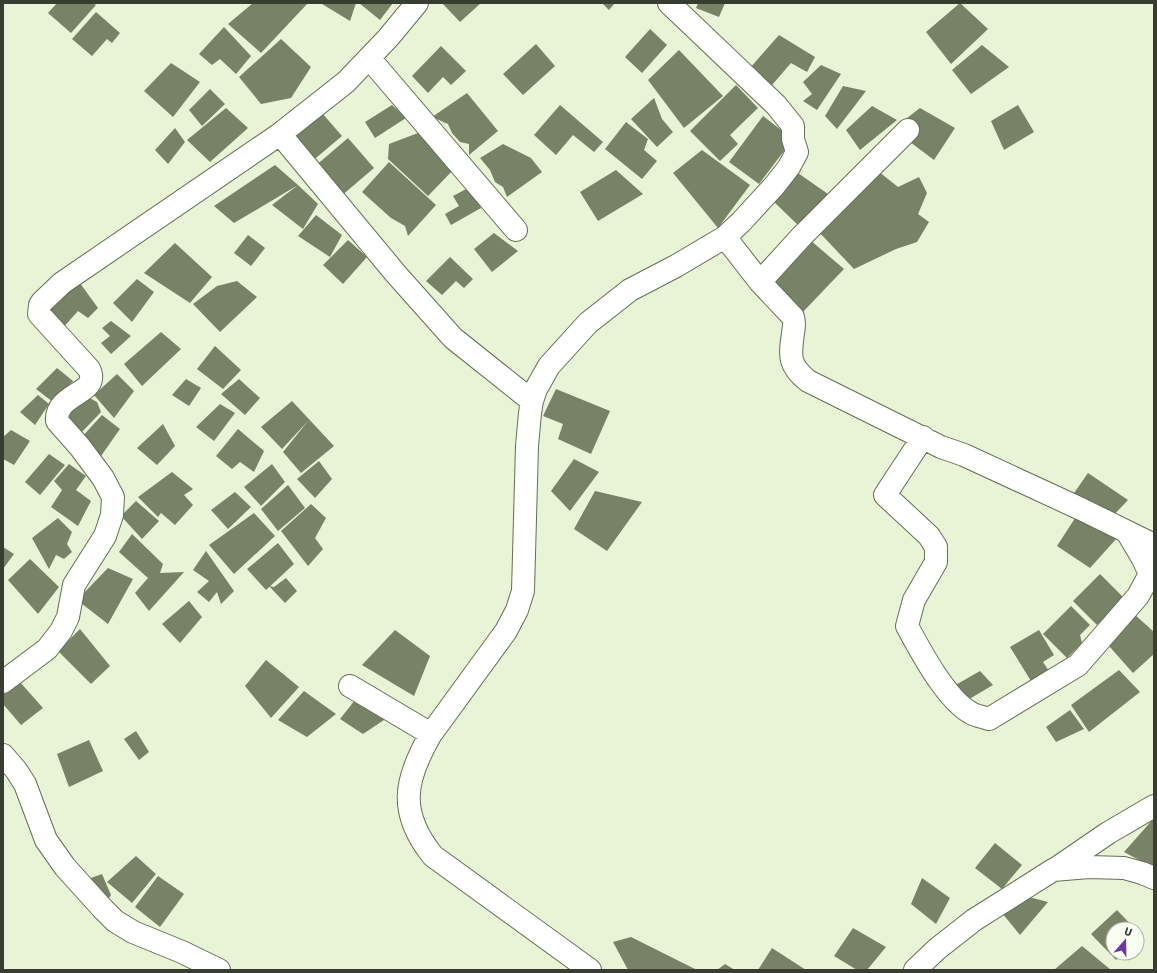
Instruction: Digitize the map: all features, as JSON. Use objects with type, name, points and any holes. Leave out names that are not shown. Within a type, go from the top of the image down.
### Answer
[{"type":"street","points":[[3,682],[47,649],[61,632],[68,617],[74,585],[105,536],[112,515],[113,497],[103,478],[80,447],[57,421],[57,416],[61,407],[69,398],[87,386],[92,378],[91,374],[39,314],[40,305],[62,283],[280,134],[346,82],[388,38],[417,3]]},
{"type":"street","points":[[590,970],[433,856],[422,843],[415,830],[409,808],[409,789],[421,751],[431,734],[506,631],[517,610],[523,591],[527,446],[532,401],[536,389],[549,366],[588,323],[630,290],[676,266],[724,237],[741,222],[775,185],[790,167],[797,152],[793,139],[793,126],[776,105],[669,3]]},
{"type":"street","points":[[369,58],[516,230]]},
{"type":"street","points":[[760,282],[802,236],[908,130]]},
{"type":"street","points":[[280,134],[396,274],[453,338],[532,401]]},
{"type":"street","points":[[724,237],[760,282],[793,317],[795,322],[790,352],[794,368],[808,381],[923,438],[1074,506],[1154,545]]},
{"type":"street","points":[[923,438],[884,495],[929,536],[936,547],[936,562],[914,600],[907,626],[919,648],[949,694],[971,714],[989,719],[1078,665],[1138,596],[1150,574],[1143,558],[1127,532]]},
{"type":"street","points":[[350,686],[431,734]]},
{"type":"street","points":[[3,755],[16,770],[25,784],[46,840],[65,867],[115,921],[133,932],[219,970]]},
{"type":"street","points":[[915,970],[974,920],[1108,833],[1154,806]]},
{"type":"street","points":[[1053,870],[1089,867],[1124,868],[1154,878]]},
{"type":"building","points":[[57,3],[93,3],[96,5],[71,33],[48,13]]},
{"type":"building","points":[[253,3],[308,3],[261,53],[228,24]]},
{"type":"building","points":[[356,3],[350,21],[322,4]]},
{"type":"building","points":[[359,3],[393,3],[380,20]]},
{"type":"building","points":[[442,3],[481,3],[460,22]]},
{"type":"building","points":[[602,3],[615,3],[609,10]]},
{"type":"building","points":[[698,3],[725,3],[719,17],[696,8]]},
{"type":"building","points":[[960,3],[988,29],[951,64],[926,32]]},
{"type":"building","points":[[96,12],[120,33],[112,43],[107,39],[92,56],[72,39]]},
{"type":"building","points":[[224,27],[251,56],[236,74],[220,59],[212,65],[199,54]]},
{"type":"building","points":[[650,29],[667,45],[642,73],[625,57]]},
{"type":"building","points":[[779,35],[815,57],[807,72],[791,63],[772,85],[750,68]]},
{"type":"building","points":[[281,39],[311,67],[291,98],[261,104],[239,77]]},
{"type":"building","points":[[536,44],[555,66],[523,95],[503,74]]},
{"type":"building","points":[[982,45],[1009,67],[971,94],[952,70]]},
{"type":"building","points":[[441,46],[466,71],[451,85],[443,77],[428,93],[412,76]]},
{"type":"building","points":[[679,50],[723,96],[684,128],[648,80]]},
{"type":"building","points":[[171,63],[200,82],[173,117],[144,91]]},
{"type":"building","points":[[821,65],[841,74],[817,110],[803,101],[812,94],[803,82]]},
{"type":"building","points":[[736,85],[758,108],[730,135],[738,144],[720,161],[690,131]]},
{"type":"building","points":[[843,86],[866,91],[837,129],[825,116]]},
{"type":"building","points":[[210,89],[225,104],[202,126],[189,110]]},
{"type":"building","points":[[467,93],[498,131],[469,155],[469,144],[460,142],[452,133],[448,124],[432,117]]},
{"type":"building","points":[[654,98],[662,119],[673,132],[657,147],[631,119]]},
{"type":"building","points":[[392,105],[406,118],[375,138],[365,122]]},
{"type":"building","points":[[560,105],[603,142],[594,152],[573,135],[556,155],[534,135]]},
{"type":"building","points":[[1018,105],[1034,132],[1004,150],[991,121]]},
{"type":"building","points":[[872,106],[897,120],[860,150],[846,130]]},
{"type":"building","points":[[226,108],[248,128],[210,162],[187,140]]},
{"type":"building","points":[[920,108],[955,128],[934,160],[910,142],[918,125],[907,118]]},
{"type":"building","points":[[322,113],[342,136],[310,163],[290,139]]},
{"type":"building","points":[[763,116],[793,139],[759,184],[729,162]]},
{"type":"building","points":[[626,122],[648,139],[644,150],[657,161],[642,179],[605,149]]},
{"type":"building","points":[[175,128],[185,142],[168,164],[155,150]]},
{"type":"building","points":[[418,133],[455,168],[428,196],[388,159],[389,144]]},
{"type":"building","points":[[348,138],[374,168],[340,197],[314,167]]},
{"type":"building","points":[[503,144],[531,158],[542,172],[507,197],[503,187],[495,182],[490,170],[480,158]]},
{"type":"building","points":[[702,150],[750,185],[718,228],[673,173]]},
{"type":"building","points":[[389,162],[436,205],[408,236],[405,226],[391,218],[362,192]]},
{"type":"building","points":[[275,165],[298,185],[234,223],[214,206]]},
{"type":"building","points":[[616,170],[643,194],[598,221],[580,192]]},
{"type":"building","points":[[795,171],[828,194],[799,226],[772,200]]},
{"type":"building","points":[[878,171],[898,187],[919,177],[927,193],[918,214],[929,222],[917,242],[896,249],[854,269],[818,231]]},
{"type":"building","points":[[298,185],[318,204],[303,229],[272,205]]},
{"type":"building","points":[[470,187],[481,208],[451,225],[445,214],[459,206],[453,196]]},
{"type":"building","points":[[316,215],[342,235],[330,257],[298,236]]},
{"type":"building","points":[[494,233],[518,251],[492,272],[474,249]]},
{"type":"building","points":[[248,235],[265,248],[251,266],[234,253]]},
{"type":"building","points":[[348,240],[367,257],[343,284],[323,265]]},
{"type":"building","points":[[810,240],[844,269],[800,315],[772,282]]},
{"type":"building","points":[[175,243],[212,277],[190,303],[144,273]]},
{"type":"building","points":[[450,257],[473,279],[464,288],[456,281],[442,295],[426,281]]},
{"type":"building","points":[[77,279],[98,308],[88,318],[78,311],[61,330],[42,307]]},
{"type":"building","points":[[137,279],[154,292],[132,322],[113,303]]},
{"type":"building","points":[[237,281],[257,297],[220,332],[193,304],[217,286]]},
{"type":"building","points":[[111,321],[131,336],[111,354],[101,343],[110,336],[102,328]]},
{"type":"building","points":[[161,332],[181,349],[142,386],[124,364]]},
{"type":"building","points":[[215,346],[241,370],[223,389],[197,369]]},
{"type":"building","points":[[57,368],[73,381],[53,402],[36,389]]},
{"type":"building","points":[[117,374],[134,391],[114,418],[94,395]]},
{"type":"building","points":[[186,379],[201,388],[189,406],[172,395]]},
{"type":"building","points":[[239,379],[260,398],[245,415],[221,394]]},
{"type":"building","points":[[556,389],[610,411],[591,454],[558,439],[563,424],[543,416]]},
{"type":"building","points":[[38,395],[49,404],[35,425],[20,412]]},
{"type":"building","points":[[84,395],[97,402],[101,412],[81,433],[65,418]]},
{"type":"building","points":[[292,401],[334,446],[301,473],[283,452],[308,421],[282,449],[261,427]]},
{"type":"building","points":[[220,404],[235,413],[214,441],[196,427]]},
{"type":"building","points":[[102,415],[120,429],[101,456],[80,439]]},
{"type":"building","points":[[163,424],[175,446],[157,465],[137,448]]},
{"type":"building","points":[[238,429],[264,451],[254,472],[240,462],[232,469],[216,456]]},
{"type":"building","points":[[11,430],[30,441],[14,465],[3,459],[3,437]]},
{"type":"building","points":[[49,454],[65,465],[40,495],[25,482]]},
{"type":"building","points":[[574,459],[599,472],[570,511],[551,491]]},
{"type":"building","points":[[319,461],[332,479],[315,498],[297,479]]},
{"type":"building","points":[[69,464],[86,476],[76,490],[91,501],[78,526],[51,507],[62,490],[54,481]]},
{"type":"building","points":[[272,464],[285,482],[261,506],[244,487]]},
{"type":"building","points":[[172,472],[193,489],[184,495],[193,505],[175,525],[161,513],[158,517],[138,497]]},
{"type":"building","points":[[1088,473],[1128,500],[1109,520],[1072,496]]},
{"type":"building","points":[[288,485],[305,508],[278,531],[261,509]]},
{"type":"building","points":[[595,491],[642,502],[607,551],[574,529]]},
{"type":"building","points":[[235,492],[251,507],[228,529],[211,510]]},
{"type":"building","points":[[136,501],[159,521],[142,539],[121,516]]},
{"type":"building","points":[[311,504],[326,518],[315,538],[323,549],[308,566],[281,531]]},
{"type":"building","points":[[1079,512],[1117,538],[1090,568],[1057,546]]},
{"type":"building","points":[[254,513],[275,536],[234,574],[209,545]]},
{"type":"building","points":[[58,518],[72,532],[67,544],[72,552],[64,559],[56,555],[49,569],[32,538]]},
{"type":"building","points":[[132,534],[163,564],[160,573],[184,572],[149,611],[135,593],[148,578],[119,552]]},
{"type":"building","points":[[278,543],[294,564],[266,590],[247,569]]},
{"type":"building","points":[[3,547],[14,554],[3,569]]},
{"type":"building","points":[[206,551],[234,591],[221,604],[217,592],[209,602],[197,592],[209,581],[193,570]]},
{"type":"building","points":[[30,559],[59,587],[38,614],[8,580]]},
{"type":"building","points":[[108,568],[133,579],[108,624],[77,600]]},
{"type":"building","points":[[1100,574],[1124,598],[1097,625],[1073,601]]},
{"type":"building","points":[[286,578],[297,591],[285,603],[269,586],[274,587]]},
{"type":"building","points":[[189,601],[202,617],[180,643],[162,624]]},
{"type":"building","points":[[1071,606],[1090,625],[1080,635],[1082,643],[1067,658],[1043,634]]},
{"type":"building","points":[[1134,614],[1154,632],[1154,654],[1133,673],[1109,646]]},
{"type":"building","points":[[80,629],[110,666],[91,684],[58,651]]},
{"type":"building","points":[[395,630],[430,656],[414,696],[362,665]]},
{"type":"building","points":[[1039,630],[1054,655],[1043,662],[1049,671],[1031,681],[1010,647]]},
{"type":"building","points":[[266,660],[299,687],[271,718],[245,686]]},
{"type":"building","points":[[1119,670],[1140,692],[1089,732],[1071,705]]},
{"type":"building","points":[[980,671],[993,685],[966,701],[952,687]]},
{"type":"building","points":[[19,681],[43,708],[21,725],[3,704],[3,695]]},
{"type":"building","points":[[304,691],[336,714],[307,737],[278,720]]},
{"type":"building","points":[[359,695],[387,718],[363,734],[340,719]]},
{"type":"building","points":[[1070,710],[1084,729],[1056,742],[1046,727]]},
{"type":"building","points":[[136,731],[149,752],[139,760],[124,739]]},
{"type":"building","points":[[89,740],[103,771],[69,787],[57,754]]},
{"type":"building","points":[[1154,818],[1154,868],[1124,852]]},
{"type":"building","points":[[995,843],[1022,865],[1002,889],[975,868]]},
{"type":"building","points":[[136,856],[156,874],[132,903],[107,882]]},
{"type":"building","points":[[102,874],[111,895],[104,905],[88,879]]},
{"type":"building","points":[[158,876],[184,894],[160,927],[135,907]]},
{"type":"building","points":[[922,878],[950,898],[936,924],[911,904]]},
{"type":"building","points":[[1029,897],[1048,902],[1020,935],[1002,913]]},
{"type":"building","points":[[1117,910],[1127,921],[1105,921]]},
{"type":"building","points":[[1105,921],[1105,949],[1091,934]]},
{"type":"building","points":[[853,928],[886,947],[867,970],[857,970],[834,956]]},
{"type":"building","points":[[631,937],[697,970],[628,970],[613,942]]},
{"type":"building","points":[[1082,946],[1111,970],[1054,970]]},
{"type":"building","points":[[772,948],[806,970],[758,970]]},
{"type":"building","points":[[725,964],[735,970],[717,970]]}]
